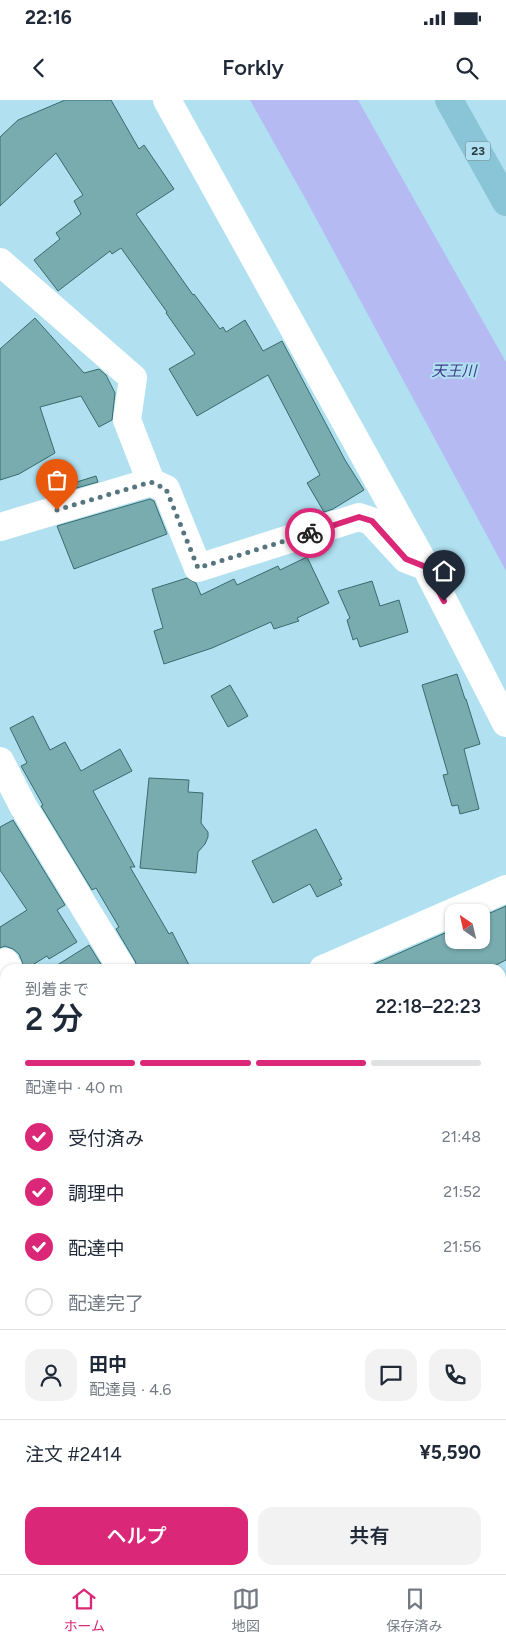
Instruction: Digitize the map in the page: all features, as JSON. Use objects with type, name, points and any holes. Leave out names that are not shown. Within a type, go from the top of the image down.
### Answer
[{"type":"main road","name":"23","points":[[449,100],[506,202]]},
{"type":"street","points":[[166,100],[426,567],[506,723]]},
{"type":"street","points":[[0,262],[133,378],[127,420],[151,482]]},
{"type":"street","points":[[0,527],[151,482],[166,489],[198,568],[359,517],[372,521],[406,559],[426,567]]},
{"type":"street","points":[[0,761],[23,806],[119,964]]},
{"type":"street","points":[[334,964],[506,889]]},
{"type":"water","name":"天王川","points":[[250,100],[358,100],[506,362],[506,571],[305,198]]},
{"type":"building","points":[[65,100],[111,100],[139,149],[144,145],[174,189],[136,214],[193,295],[220,329],[223,327],[226,332],[245,320],[263,351],[282,341],[345,460],[364,490],[333,509],[324,512],[307,483],[320,475],[268,375],[197,416],[169,369],[195,354],[121,248],[112,254],[110,251],[58,291],[34,260],[60,239],[56,233],[81,214],[74,201],[83,195],[56,153],[0,206],[0,137],[18,120]]},
{"type":"building","points":[[35,318],[84,373],[99,369],[106,375],[115,393],[112,420],[99,427],[81,396],[40,407],[55,453],[19,474],[0,480],[0,349]]},
{"type":"building","points":[[96,476],[98,482],[55,494],[54,489]]},
{"type":"building","points":[[150,499],[154,501],[167,534],[74,569],[57,526]]},
{"type":"building","points":[[307,557],[329,603],[297,618],[299,621],[274,629],[271,622],[212,648],[164,664],[154,631],[163,628],[152,589],[187,578],[196,583],[201,595],[234,579],[237,585],[278,566],[280,570]]},
{"type":"building","points":[[372,581],[380,606],[399,600],[408,632],[360,647],[357,638],[353,640],[347,620],[350,618],[338,591]]},
{"type":"building","points":[[457,674],[480,744],[464,749],[479,809],[460,814],[458,805],[452,806],[443,775],[448,774],[422,685]]},
{"type":"building","points":[[230,685],[248,716],[228,727],[211,696]]},
{"type":"building","points":[[33,716],[50,750],[65,742],[81,771],[120,749],[132,771],[93,791],[135,867],[130,867],[169,934],[172,932],[188,964],[136,964],[116,929],[119,927],[96,888],[92,890],[41,806],[43,805],[21,766],[27,763],[10,728]]},
{"type":"building","points":[[149,778],[189,780],[188,792],[203,793],[201,823],[208,832],[208,837],[198,852],[196,873],[140,868]]},
{"type":"building","points":[[13,820],[65,905],[57,910],[77,942],[49,959],[47,956],[34,964],[23,964],[19,954],[13,949],[5,946],[0,948],[0,927],[27,910],[0,870],[0,827]]},
{"type":"building","points":[[316,829],[342,879],[339,880],[342,885],[317,897],[310,884],[273,903],[252,861]]},
{"type":"building","points":[[506,906],[506,960],[498,964],[374,964],[445,933],[445,949],[490,949],[490,913]]},
{"type":"building","points":[[89,945],[101,964],[59,964]]},
{"type":"way so far","points":[[57,510],[151,482],[166,489],[198,568],[310,533]]},
{"type":"route","points":[[310,533],[359,517],[372,521],[406,559],[426,567],[444,601]]}]
